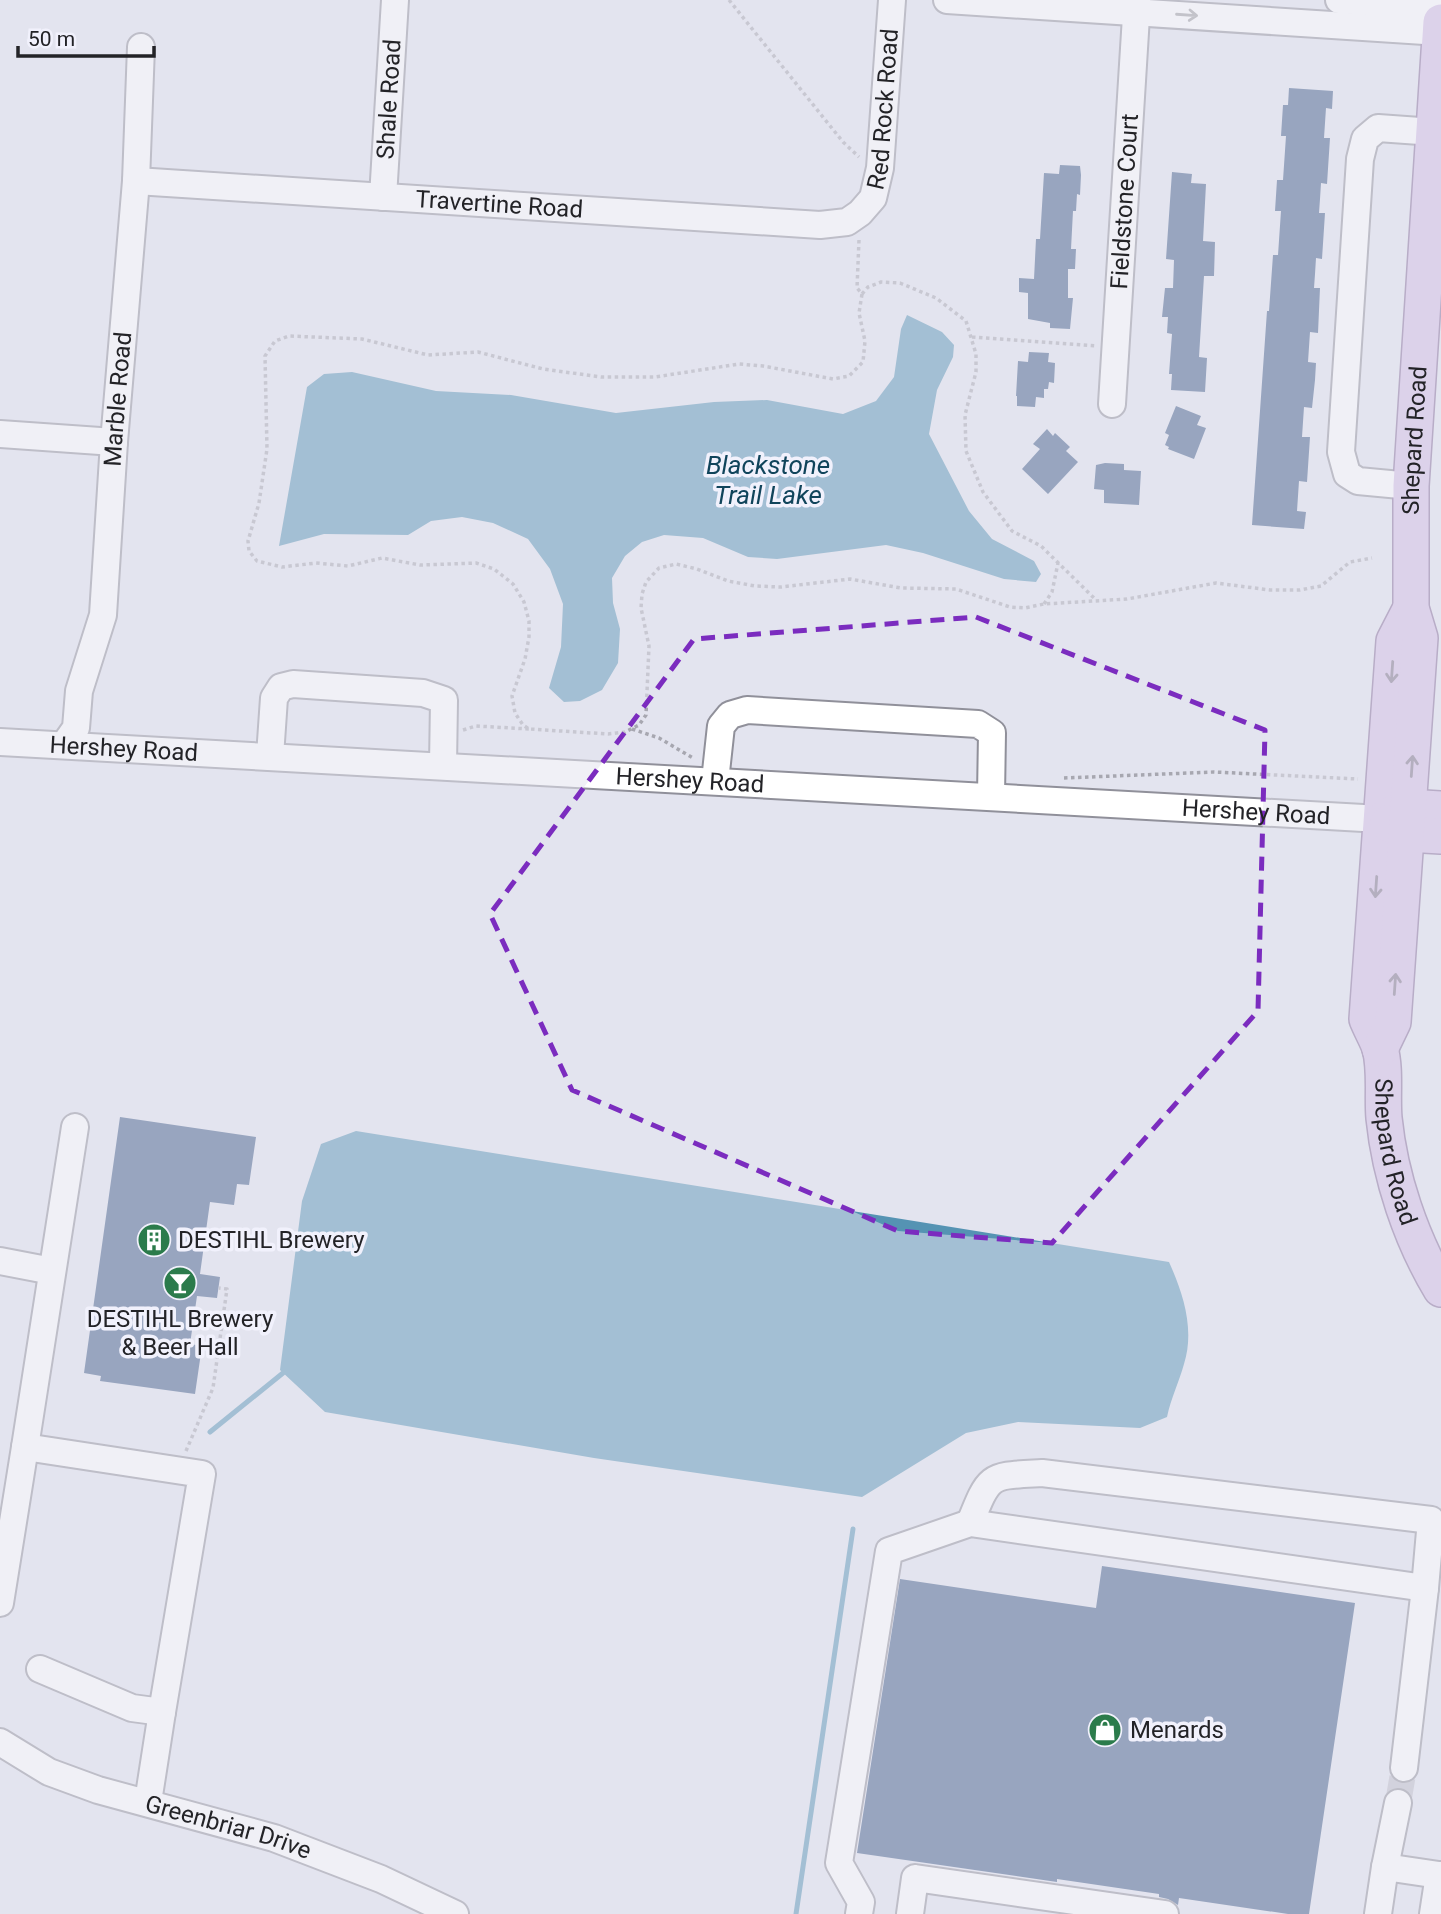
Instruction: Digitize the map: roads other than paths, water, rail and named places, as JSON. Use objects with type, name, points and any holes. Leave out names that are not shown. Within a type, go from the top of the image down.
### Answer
[{"type":"main road","name":"Shepard Road","points":[[1441,22],[1411,485],[1411,608],[1420,638],[1392,1023],[1380,1049],[1384,1119],[1390,1153],[1416,1240],[1441,1289]]},
{"type":"main road","name":"Hershey Road","points":[[1409,817],[1441,836]]},
{"type":"street","name":"Shale Road","points":[[383,197],[395,0]]},
{"type":"street","name":"Red Rock Road","points":[[860,225],[873,198],[880,168],[892,0]]},
{"type":"street","points":[[947,0],[1137,6],[1440,32]]},
{"type":"street","points":[[1339,0],[1441,7]]},
{"type":"street","name":"Fieldstone Court","points":[[1112,404],[1137,6]]},
{"type":"street","name":"Marble Road","points":[[64,745],[76,728],[79,691],[103,615],[114,442],[136,181],[141,47]]},
{"type":"street","points":[[1411,485],[1358,481],[1347,474],[1341,452],[1345,382],[1360,159],[1365,139],[1378,128],[1434,132]]},
{"type":"street","name":"Travertine Road","points":[[136,181],[828,225],[847,222],[860,225]]},
{"type":"street","points":[[0,433],[114,442]]},
{"type":"street","points":[[270,756],[274,698],[281,687],[293,684],[423,693],[444,700],[443,766]]},
{"type":"street","points":[[715,781],[721,726],[730,715],[747,710],[761,710],[978,724],[992,733],[991,796]]},
{"type":"street","name":"Hershey Road","points":[[0,742],[1409,817]]},
{"type":"street","points":[[0,1603],[75,1127]]},
{"type":"street","points":[[0,1261],[52,1271]]},
{"type":"street","points":[[25,1447],[202,1474],[148,1802]]},
{"type":"street","points":[[970,1523],[984,1488],[1000,1475],[1042,1473],[1431,1520],[1404,1768]]},
{"type":"street","points":[[859,1914],[861,1902],[839,1863],[889,1551],[970,1523],[1425,1588]]},
{"type":"street","points":[[40,1669],[132,1708],[162,1712]]},
{"type":"street","name":"Greenbriar Drive","points":[[0,1742],[49,1772],[99,1790],[274,1838],[381,1879],[455,1914]]},
{"type":"street","points":[[1374,1910],[1398,1803]]},
{"type":"street","points":[[1385,1867],[1440,1875],[1433,1914]]},
{"type":"street","points":[[910,1914],[915,1878],[1166,1914]]},
{"type":"water","name":"Blackstone Trail Lake","points":[[907,315],[942,332],[954,345],[953,357],[937,390],[929,434],[969,511],[992,539],[1034,561],[1041,574],[1036,582],[1004,579],[923,553],[886,545],[777,559],[748,557],[703,538],[664,535],[642,542],[625,556],[612,578],[613,603],[620,629],[618,663],[602,690],[580,701],[564,702],[549,688],[561,647],[563,604],[550,569],[528,539],[493,523],[462,517],[431,521],[408,535],[324,534],[279,546],[307,387],[324,374],[352,372],[436,391],[511,395],[616,413],[714,402],[767,400],[843,414],[876,401],[894,377],[901,329]]},
{"type":"water","points":[[356,1131],[1169,1262],[1179,1286],[1188,1325],[1184,1364],[1167,1417],[1140,1428],[1018,1422],[966,1433],[862,1497],[594,1458],[325,1412],[280,1370],[302,1201],[321,1144]]},
{"type":"waterway","points":[[210,1432],[283,1373]]},
{"type":"waterway","points":[[796,1914],[853,1529]]},
{"type":"tunnel","points":[[1398,1803],[1404,1768]]},
{"type":"place","name":"DESTIHL Brewery","points":[[154,1240]]},
{"type":"place","name":"DESTIHL Brewery & Beer Hall","points":[[180,1283]]},
{"type":"place","name":"Menards","points":[[1105,1730]]}]
